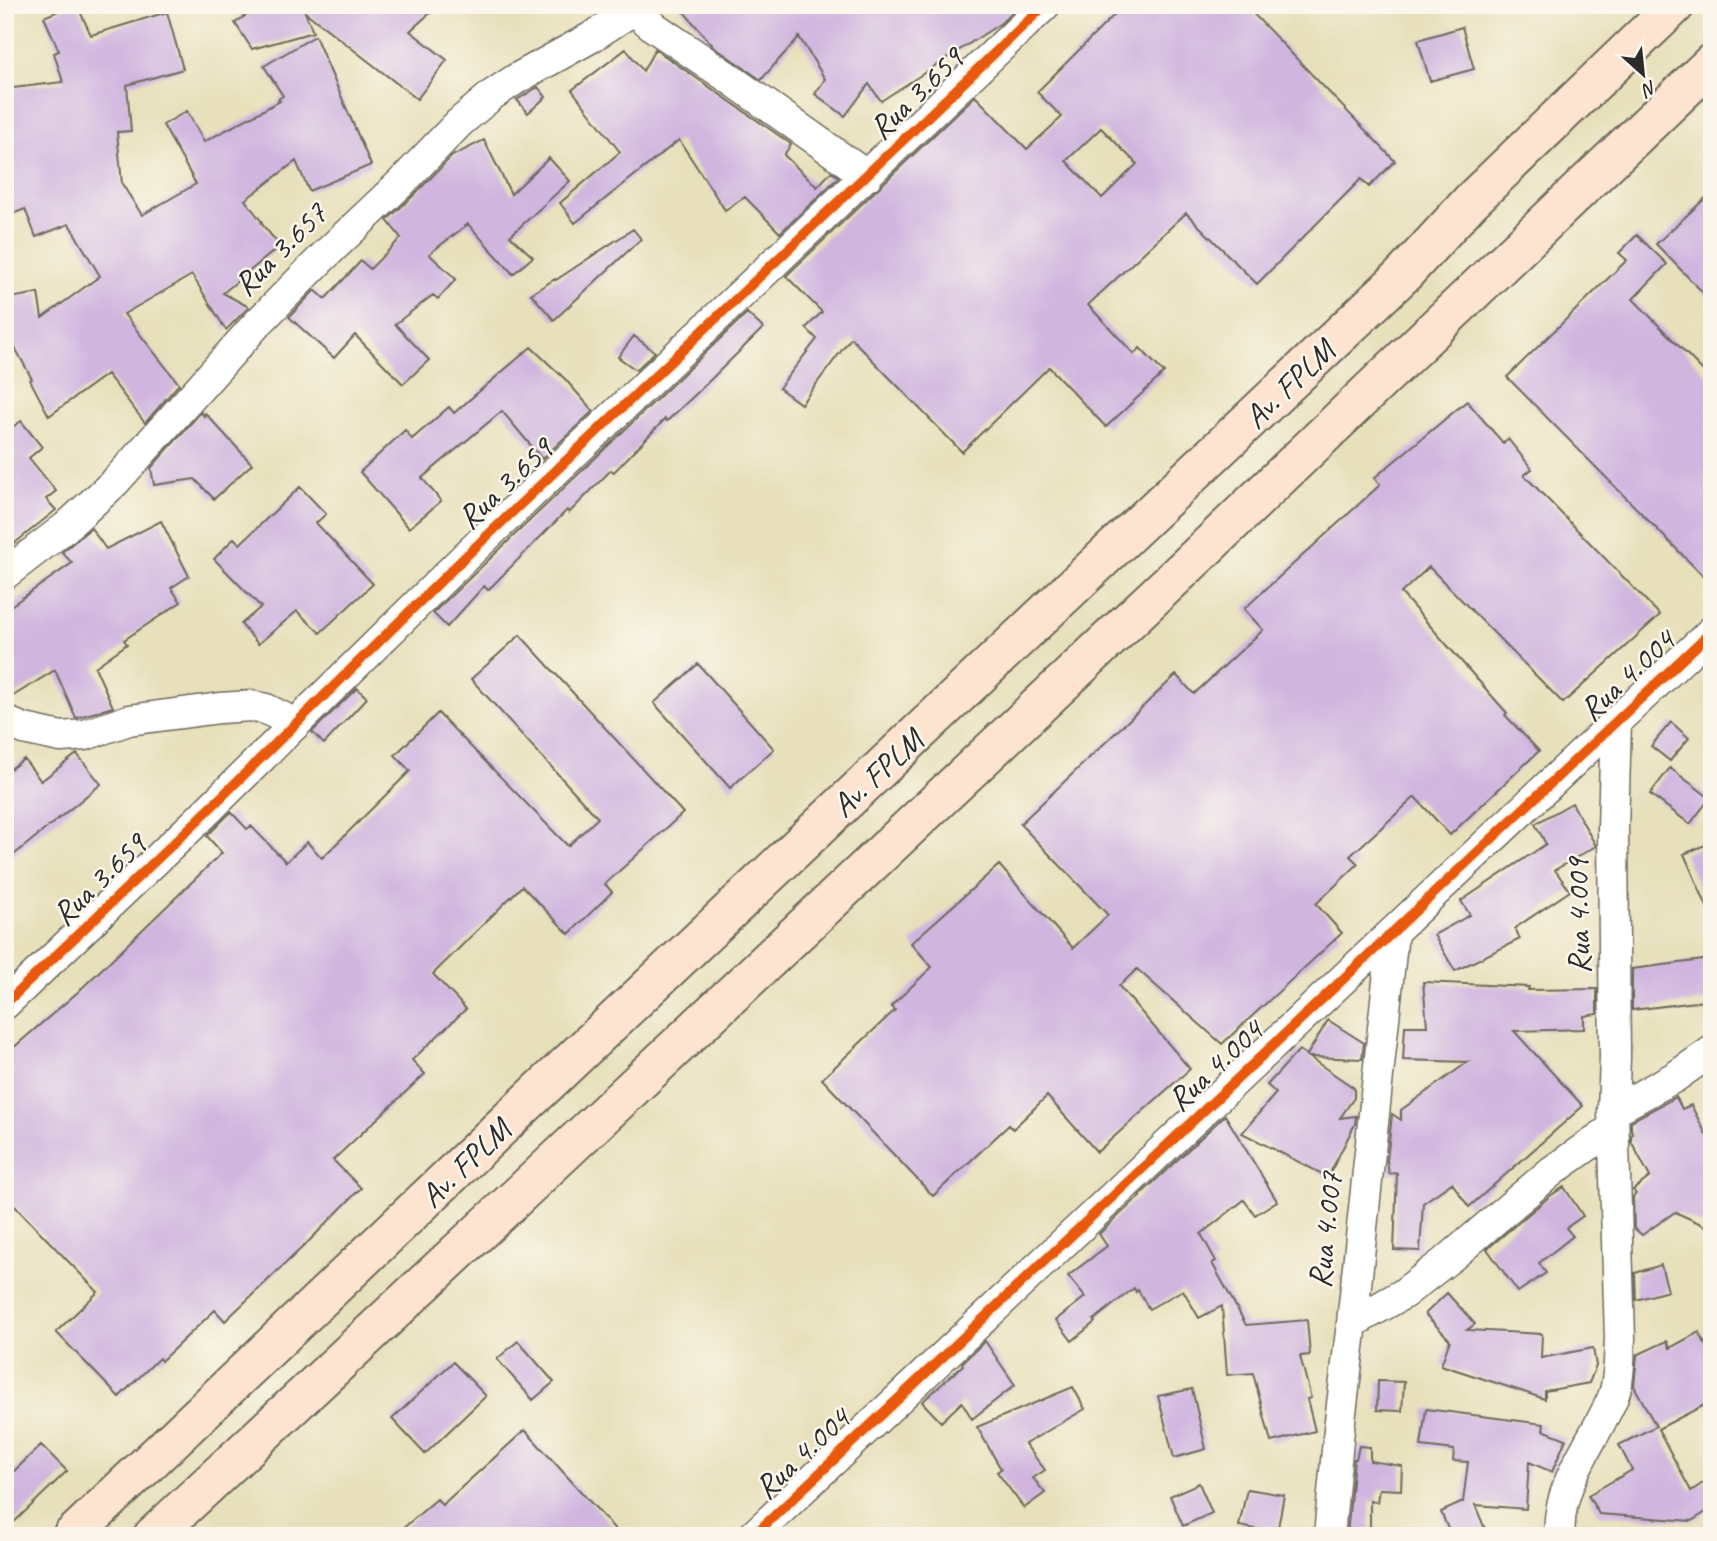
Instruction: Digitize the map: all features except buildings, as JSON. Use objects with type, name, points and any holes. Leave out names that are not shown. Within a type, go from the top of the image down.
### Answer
[{"type":"main road","name":"Av. FPLM","points":[[72,1536],[1404,274],[1471,201],[1675,5]]},
{"type":"main road","name":"Av. FPLM","points":[[153,1536],[1159,593],[1712,63]]},
{"type":"street","name":"Rua 3.659","points":[[5,1004],[197,821],[465,557],[1045,5]]},
{"type":"street","points":[[631,8],[654,27],[867,176]]},
{"type":"street","name":"Rua 3.657","points":[[5,574],[66,527],[115,482],[255,326],[459,123],[492,95],[590,38],[631,8]]},
{"type":"street","name":"Rua 4.004","points":[[753,1536],[1712,631]]},
{"type":"street","points":[[5,721],[24,729],[61,737],[85,735],[129,720],[251,706],[266,709],[296,724]]},
{"type":"street","name":"Rua 4.009","points":[[1560,1536],[1563,1498],[1615,1394],[1618,1372],[1620,1338],[1613,1119],[1616,722]]},
{"type":"street","name":"Rua 4.007","points":[[1329,1536],[1393,933]]},
{"type":"street","points":[[1352,1323],[1403,1294],[1451,1257],[1613,1119],[1712,1051]]},
{"type":"cycle path","points":[[5,1004],[197,821],[465,557],[1045,5]]},
{"type":"cycle path","points":[[753,1536],[1712,631]]}]
